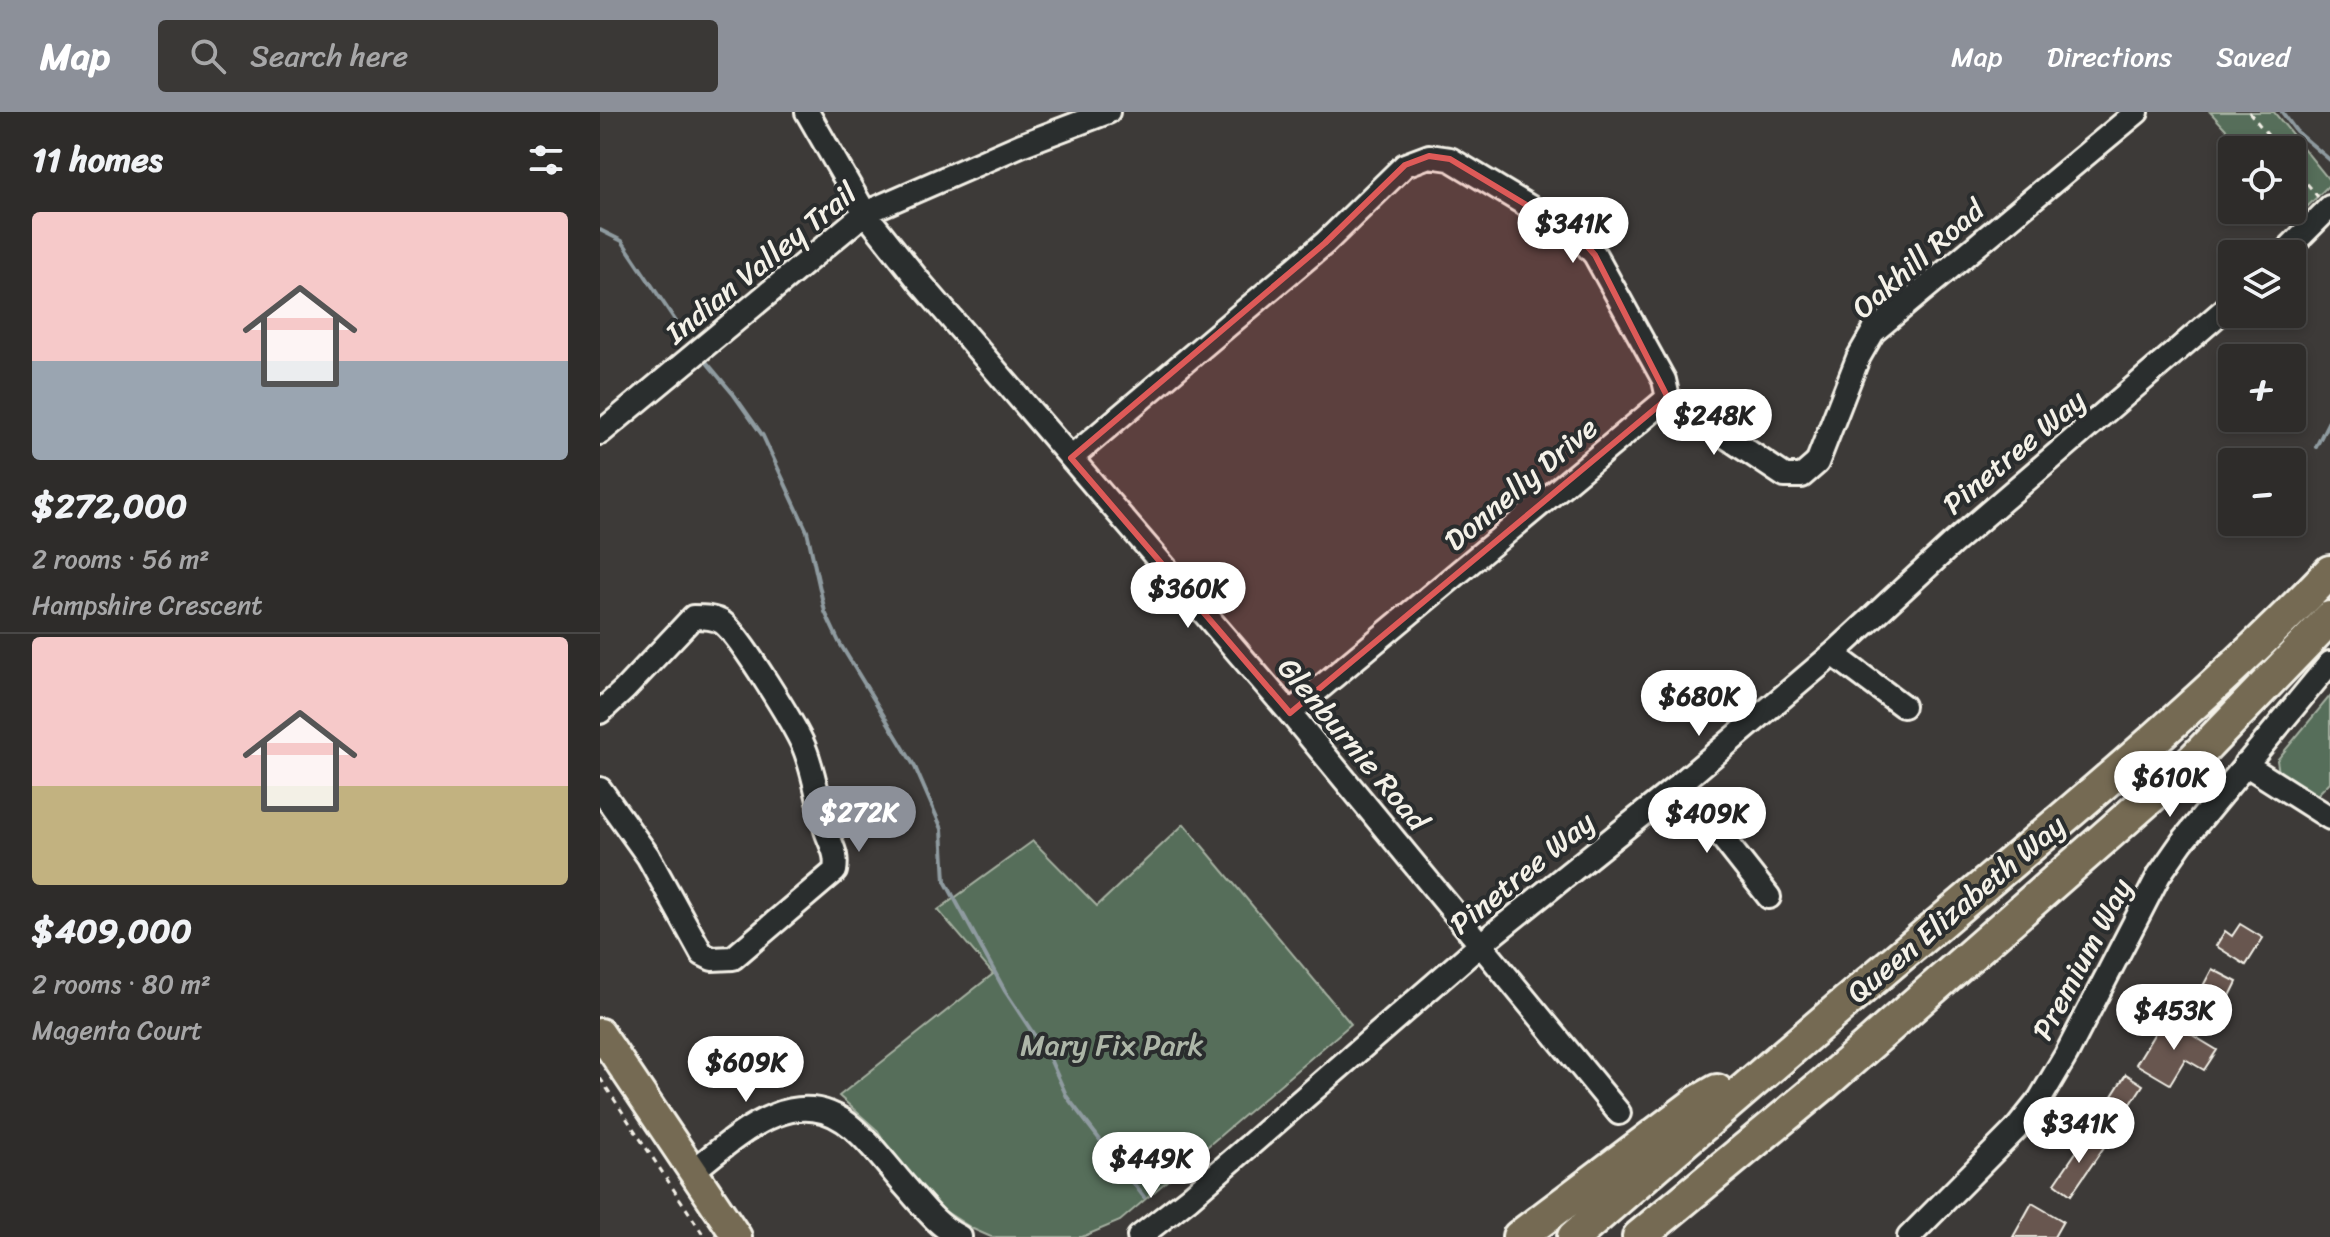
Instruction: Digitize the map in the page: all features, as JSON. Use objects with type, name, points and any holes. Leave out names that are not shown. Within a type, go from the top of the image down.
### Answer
[{"type":"highway","name":"Queen Elizabeth Way","points":[[1574,1237],[2179,719],[2330,572]]},
{"type":"highway","name":"Queen Elizabeth Way","points":[[1639,1237],[1825,1083],[2194,759],[2330,618]]},
{"type":"highway","points":[[1519,1237],[1698,1102],[1783,1055]]},
{"type":"main road","points":[[600,1033],[737,1237]]},
{"type":"street","name":"Glenburnie Road","points":[[807,112],[865,213],[1290,713],[1619,1113]]},
{"type":"street","name":"Indian Valley Trail","points":[[600,433],[865,213],[1021,145],[1108,112]]},
{"type":"street","name":"Oakhill Road","points":[[1668,398],[1785,476],[1802,476],[1817,463],[1858,358],[1873,332],[2137,112]]},
{"type":"street","points":[[1071,458],[1325,243],[1405,165],[1429,156],[1450,159],[1578,236],[1595,255],[1664,380],[1668,398]]},
{"type":"street","points":[[2297,240],[2330,208]]},
{"type":"street","name":"Pinetree Way","points":[[1139,1237],[1189,1198],[1481,944],[1680,784],[1833,654],[1952,544],[2218,315]]},
{"type":"street","name":"Donnelly Drive","points":[[1290,713],[1668,398]]},
{"type":"street","points":[[600,712],[693,617],[708,617],[723,623],[750,657],[803,744],[827,834],[836,850],[835,871],[733,958],[712,959],[702,954],[648,856],[600,789]]},
{"type":"street","points":[[1833,654],[1903,706]]},
{"type":"street","name":"Premium Way","points":[[1909,1237],[2016,1129],[2040,1099],[2159,875],[2182,842],[2330,663]]},
{"type":"street","points":[[2245,764],[2330,818]]},
{"type":"street","points":[[1680,784],[1769,897]]},
{"type":"street","points":[[693,1171],[770,1115],[795,1108],[824,1110],[852,1126],[926,1210],[951,1233],[960,1237]]},
{"type":"path","points":[[2249,112],[2269,136]]},
{"type":"path","points":[[2306,181],[2330,208]]},
{"type":"path","points":[[600,1078],[705,1237]]},
{"type":"highlighted area","points":[[1429,156],[1450,159],[1578,236],[1595,255],[1668,398],[1290,713],[1071,458],[1325,243],[1405,165]]},
{"type":"green space","points":[[2210,112],[2274,112],[2293,136],[2232,136]]},
{"type":"green space","points":[[2306,151],[2330,181],[2306,208]]},
{"type":"green space","points":[[2330,696],[2330,782],[2317,795],[2279,773],[2277,760]]},
{"type":"green space","name":"Mary Fix Park","points":[[1184,824],[1351,1024],[1120,1221],[1082,1237],[991,1237],[973,1229],[934,1204],[905,1174],[878,1131],[839,1096],[993,974],[938,910],[1033,841],[1097,906]]},
{"type":"building","points":[[2240,924],[2263,938],[2246,965],[2216,946],[2225,931],[2232,936]]},
{"type":"building","points":[[2212,969],[2237,982],[2230,996],[2224,992],[2208,1021],[2189,1012]]},
{"type":"building","points":[[2164,1018],[2217,1050],[2204,1070],[2185,1059],[2170,1084],[2136,1064]]},
{"type":"building","points":[[2126,1074],[2143,1085],[2113,1132],[2096,1121]]},
{"type":"building","points":[[2087,1136],[2104,1147],[2071,1195],[2055,1183]]},
{"type":"building","points":[[2032,1203],[2063,1221],[2054,1237],[2013,1237]]},
{"type":"waterway","points":[[2282,112],[2296,131],[2330,160]]},
{"type":"waterway","points":[[600,230],[622,241],[683,332]]},
{"type":"waterway","points":[[703,358],[763,436],[807,531],[825,612],[839,642],[915,767],[942,829],[945,881],[1005,991],[1050,1059],[1067,1097],[1144,1197]]},
{"type":"waterway","points":[[2316,447],[2330,419]]}]
